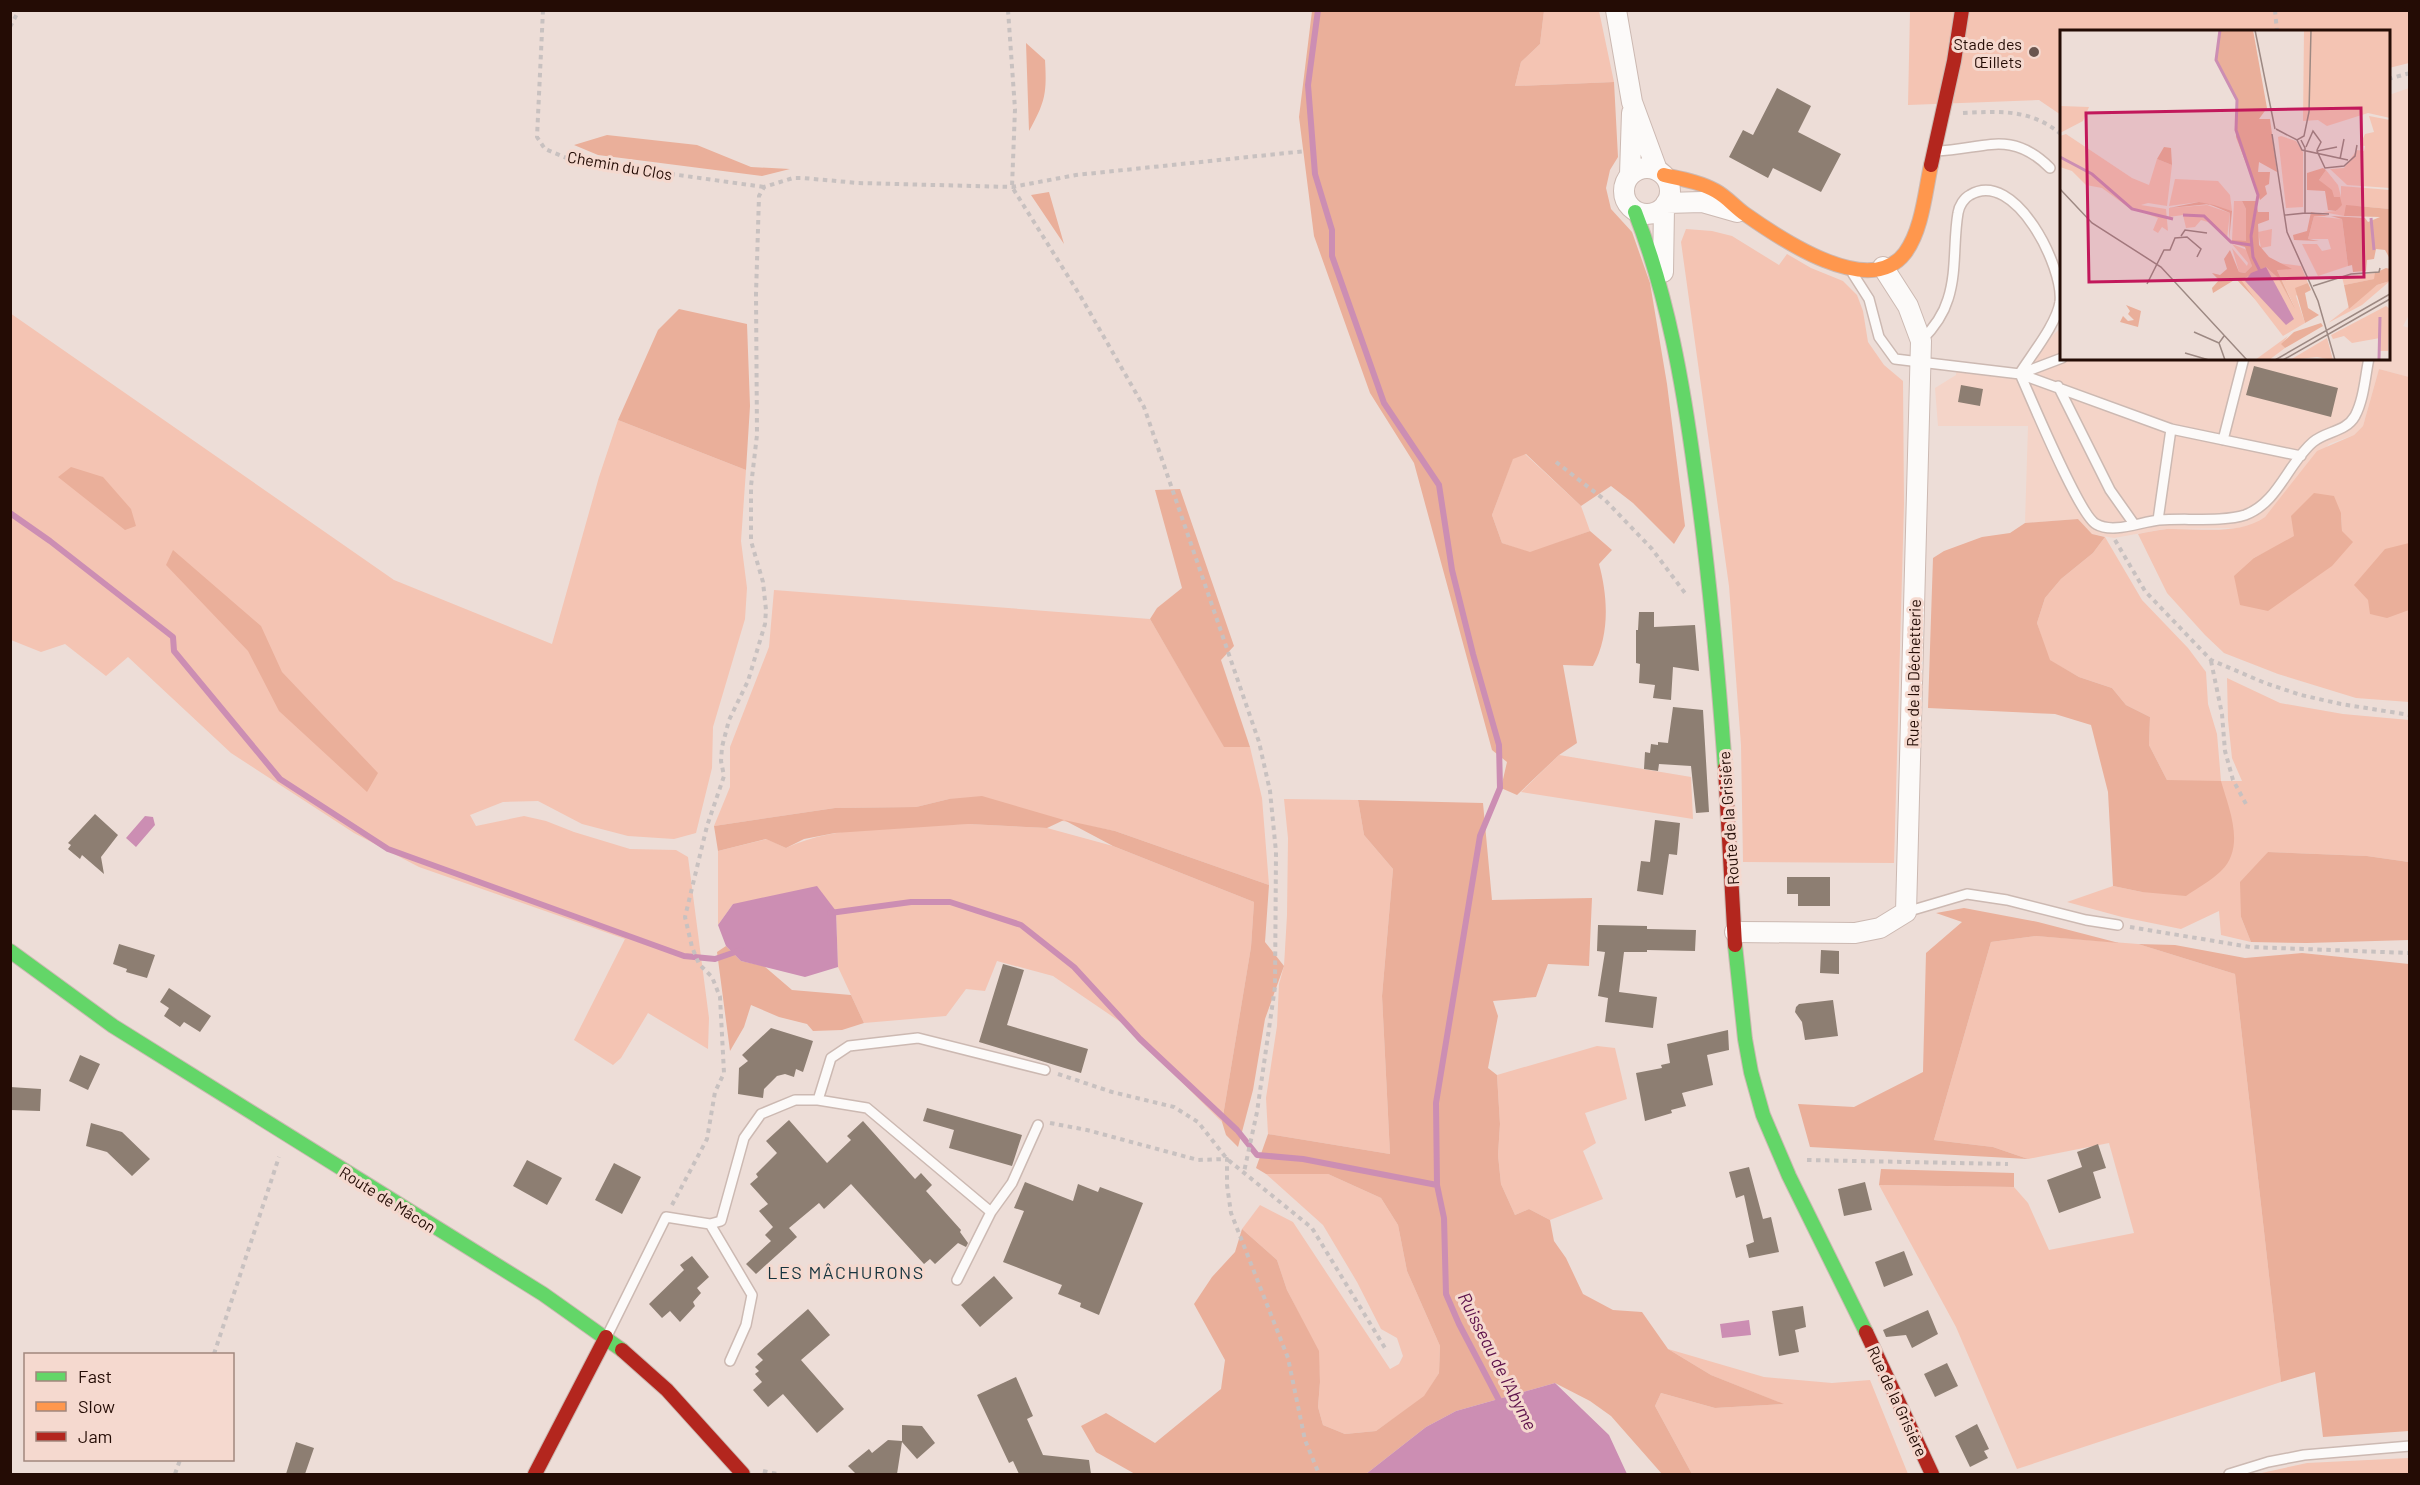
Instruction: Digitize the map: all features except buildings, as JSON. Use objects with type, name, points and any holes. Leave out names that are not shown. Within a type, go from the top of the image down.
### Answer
[{"type":"street","name":"Route de la Grisière","points":[[1616,10],[1632,102],[1630,174],[1625,181],[1624,199],[1635,212],[1663,287],[1687,409],[1704,533],[1721,710],[1735,932],[1743,1016],[1752,1074],[1769,1132],[1864,1327]]},
{"type":"street","points":[[1630,174],[1643,168],[1706,186],[1718,192],[1748,216],[1823,259],[1848,268],[1868,270],[1895,262],[1905,253],[1912,238],[1953,67],[1962,10]]},
{"type":"street","name":"Route de la Grisière","points":[[1632,102],[1660,172],[1670,189],[1665,205],[1663,287]]},
{"type":"street","points":[[1635,212],[1650,214],[1665,205],[1702,202],[1748,216]]},
{"type":"street","name":"Rue de la Déchetterie","points":[[1883,267],[1908,306],[1921,341],[1911,800],[1906,912]]},
{"type":"street","points":[[1735,932],[1855,933],[1880,928],[1906,912]]},
{"type":"street","name":"Route de Mâcon","points":[[10,951],[113,1026],[543,1294],[606,1337],[640,1364],[682,1404],[742,1474]]},
{"type":"street","name":"Rue de la Grisière","points":[[1864,1327],[1932,1474]]},
{"type":"street","points":[[535,1474],[606,1337]]},
{"type":"lane","points":[[1933,152],[1954,151],[1998,143],[2013,144],[2029,150],[2050,168]]},
{"type":"lane","points":[[1921,341],[1934,327],[1947,302],[1956,255],[1958,212],[1962,202],[1970,195],[1981,192],[1993,192],[2006,196],[2029,217],[2055,272],[2060,290],[2058,311],[2020,374]]},
{"type":"lane","points":[[1848,268],[1869,299],[1879,337],[1895,359],[2020,374],[2171,429],[2301,456]]},
{"type":"lane","points":[[2020,374],[2060,358]]},
{"type":"lane","points":[[2223,440],[2243,360]]},
{"type":"lane","points":[[2020,374],[2070,483],[2089,518],[2096,524],[2108,528],[2158,520],[2244,515],[2259,508],[2312,443],[2324,435],[2345,427],[2354,418],[2369,360]]},
{"type":"lane","points":[[2058,386],[2110,490],[2134,524]]},
{"type":"lane","points":[[2158,520],[2171,429]]},
{"type":"lane","points":[[1906,912],[1967,894],[2007,900],[2086,920],[2118,925]]},
{"type":"lane","points":[[818,1100],[831,1058],[849,1046],[918,1038],[1045,1070]]},
{"type":"lane","points":[[606,1337],[666,1217],[711,1224],[721,1221],[744,1138],[762,1114],[795,1100],[818,1100],[867,1107],[991,1212]]},
{"type":"lane","points":[[957,1280],[991,1212],[1012,1183],[1038,1125]]},
{"type":"lane","points":[[711,1224],[752,1295],[746,1325],[730,1360]]},
{"type":"lane","points":[[2229,1474],[2268,1462],[2304,1455],[2409,1446]]},
{"type":"path","points":[[10,27],[19,10]]},
{"type":"path","name":"Chemin du Clos","points":[[543,10],[537,137],[545,149],[571,160],[764,187]]},
{"type":"path","points":[[1008,10],[1015,109],[1012,187],[1081,297],[1144,407],[1259,742],[1270,791],[1276,852],[1275,987],[1257,1112],[1244,1172]]},
{"type":"path","points":[[2275,10],[2277,30]]},
{"type":"path","points":[[2390,78],[2409,73]]},
{"type":"path","points":[[1942,113],[1995,111],[2022,113],[2035,117],[2060,134]]},
{"type":"path","points":[[666,1217],[707,1139],[715,1092],[724,1073],[720,997],[712,977],[699,963],[692,947],[685,917],[707,826],[724,777],[721,761],[722,747],[729,720],[748,681],[765,624],[763,582],[751,541],[751,497],[757,435],[756,294],[759,196],[764,187],[793,178],[858,183],[1012,187],[1076,175],[1306,151]]},
{"type":"path","points":[[1556,462],[1605,500],[1652,549],[1683,588],[1688,598]]},
{"type":"path","points":[[2108,528],[2145,591],[2211,660],[2265,683],[2301,695],[2409,715]]},
{"type":"path","points":[[2211,660],[2222,714],[2225,751],[2233,780],[2246,804]]},
{"type":"path","points":[[2118,925],[2250,947],[2409,953]]},
{"type":"path","points":[[1045,1070],[1112,1092],[1174,1107],[1198,1122],[1227,1159],[1312,1228],[1385,1347]]},
{"type":"path","points":[[1038,1125],[1050,1123],[1087,1130],[1198,1160],[1227,1159]]},
{"type":"path","points":[[214,1353],[286,1135]]},
{"type":"path","points":[[1227,1159],[1227,1185],[1232,1213],[1288,1358],[1305,1440],[1319,1474]]},
{"type":"path","points":[[1782,1159],[2008,1164]]},
{"type":"shaded area","points":[[1312,11],[1544,11],[1540,44],[1521,62],[1515,86],[1614,82],[1618,157],[1610,170],[1606,188],[1611,209],[1632,232],[1650,283],[1667,384],[1685,526],[1674,544],[1633,503],[1611,486],[1581,506],[1526,454],[1513,459],[1492,515],[1502,543],[1530,552],[1590,531],[1612,550],[1599,564],[1606,616],[1599,654],[1593,666],[1563,665],[1577,743],[1559,755],[1517,795],[1501,788],[1507,762],[1492,750],[1414,463],[1370,393],[1314,236],[1299,117]]},
{"type":"shaded area","points":[[1544,11],[1599,11],[1614,82],[1515,86],[1521,62],[1540,44]]},
{"type":"shaded area","points":[[1910,11],[2409,11],[2409,63],[2390,68],[2390,30],[2060,30],[2060,114],[2039,100],[1908,105]]},
{"type":"shaded area","points":[[1026,43],[1045,60],[1046,72],[1044,97],[1029,131]]},
{"type":"shaded area","points":[[2409,88],[2410,313],[2403,326],[2409,328],[2409,377],[2379,369],[2363,426],[2354,435],[2329,444],[2265,517],[2254,525],[2238,528],[2164,529],[2114,538],[2092,534],[2078,519],[2025,523],[2028,426],[1938,426],[1935,388],[1956,375],[1957,366],[2020,374],[2060,329],[2060,360],[2390,360],[2390,95]]},
{"type":"shaded area","points":[[607,135],[697,145],[751,167],[790,169],[762,176],[598,155],[574,145]]},
{"type":"shaded area","points":[[1049,192],[1064,244],[1031,195]]},
{"type":"shaded area","points":[[1686,229],[1712,231],[1732,236],[1779,265],[1787,254],[1811,268],[1843,281],[1857,295],[1863,311],[1868,342],[1884,365],[1903,381],[1904,504],[1894,863],[1743,862],[1741,745],[1729,586],[1681,242]]},
{"type":"shaded area","points":[[679,309],[747,324],[750,406],[746,470],[618,420],[658,330]]},
{"type":"shaded area","points":[[10,313],[394,580],[552,644],[599,477],[618,420],[746,470],[741,541],[747,588],[745,619],[713,727],[712,768],[696,833],[674,839],[628,836],[582,824],[538,801],[503,802],[470,815],[476,826],[524,816],[630,849],[676,850],[688,857],[709,1018],[708,1049],[648,1013],[621,1058],[613,1065],[574,1040],[625,939],[419,867],[354,833],[231,753],[128,657],[106,676],[65,644],[41,652],[11,640]]},
{"type":"shaded area","points":[[2379,369],[2409,377],[2409,702],[2356,698],[2278,674],[2224,653],[2167,593],[2138,534],[2167,529],[2231,529],[2254,523],[2265,517],[2317,451],[2354,435],[2363,426]],"holes":[[[2341,513],[2342,531],[2254,558]]]},
{"type":"shaded area","points":[[1525,454],[1581,506],[1590,531],[1530,553],[1502,543],[1492,515],[1513,458]]},
{"type":"shaded area","points":[[71,467],[103,477],[131,509],[136,526],[125,530],[58,477]]},
{"type":"shaded area","points":[[1180,489],[1234,646],[1221,660],[1250,747],[1224,747],[1150,619],[1157,608],[1182,588],[1155,490]]},
{"type":"shaded area","points":[[2314,493],[2334,496],[2341,513],[2342,531],[2353,542],[2332,566],[2268,611],[2240,605],[2234,576],[2254,558],[2294,536],[2291,516]]},
{"type":"shaded area","points":[[2078,519],[2092,534],[2105,537],[2093,553],[2061,579],[2045,598],[2037,623],[2050,660],[2079,677],[2112,688],[2126,705],[2150,717],[2149,745],[2167,780],[2221,781],[2231,815],[2233,851],[2221,871],[2186,896],[2142,892],[2113,886],[2108,792],[2091,725],[2055,714],[1928,708],[1933,558],[1944,551],[1982,537],[2010,533],[2025,523]]},
{"type":"shaded area","points":[[2105,537],[2142,600],[2188,648],[2206,672],[2208,704],[2217,734],[2221,781],[2242,781],[2232,758],[2227,678],[2280,703],[2343,714],[2409,720],[2409,862],[2367,856],[2268,852],[2241,917],[2251,942],[2221,935],[2219,911],[2181,929],[2122,917],[2067,902],[2113,886],[2142,892],[2167,780],[2149,745],[2150,717],[2126,705],[2112,688],[2079,677],[2049,660],[2037,623],[2045,598],[2061,579],[2093,553]]},
{"type":"shaded area","points":[[2409,543],[2409,610],[2387,618],[2370,614],[2368,600],[2354,585],[2385,549]]},
{"type":"shaded area","points":[[173,550],[261,626],[282,672],[378,773],[367,792],[279,711],[248,651],[166,565]]},
{"type":"shaded area","points":[[774,590],[1150,619],[1224,746],[1250,747],[1262,798],[1269,885],[1115,831],[949,799],[916,807],[835,808],[714,826],[730,787],[730,747],[769,647]]},
{"type":"shaded area","points":[[1559,755],[1691,777],[1693,819],[1521,792]]},
{"type":"shaded area","points":[[982,796],[1064,820],[1047,828],[968,824],[835,833],[804,839],[786,848],[766,839],[718,851],[714,826],[835,808],[916,807],[949,799]]},
{"type":"shaded area","points":[[1284,799],[1358,800],[1364,835],[1393,869],[1382,996],[1390,1154],[1268,1134],[1266,1098],[1277,1026],[1279,984],[1284,966],[1287,915],[1288,838]]},
{"type":"shaded area","points":[[1358,800],[1483,803],[1492,900],[1592,898],[1589,966],[1548,964],[1536,997],[1493,1001],[1498,1016],[1488,1068],[1497,1075],[1500,1124],[1498,1155],[1501,1184],[1515,1215],[1529,1209],[1550,1220],[1554,1241],[1566,1258],[1583,1294],[1613,1310],[1642,1312],[1668,1349],[1711,1375],[1784,1404],[1715,1408],[1661,1393],[1655,1406],[1692,1474],[1662,1474],[1611,1416],[1590,1401],[1555,1383],[1456,1411],[1426,1427],[1366,1474],[1135,1474],[1096,1452],[1081,1426],[1106,1413],[1155,1443],[1221,1389],[1225,1360],[1194,1304],[1212,1277],[1235,1252],[1242,1229],[1277,1260],[1287,1290],[1319,1351],[1318,1407],[1323,1425],[1345,1434],[1376,1431],[1424,1396],[1439,1373],[1440,1346],[1407,1271],[1398,1225],[1381,1198],[1328,1174],[1266,1174],[1256,1168],[1268,1134],[1390,1154],[1382,996],[1393,869],[1364,835]]},
{"type":"shaded area","points":[[145,816],[153,817],[155,825],[136,847],[126,838]]},
{"type":"shaded area","points":[[1064,820],[1115,831],[1269,885],[1265,942],[1284,966],[1265,1019],[1253,1090],[1238,1147],[1226,1135],[1222,1122],[1251,947],[1254,902],[1113,846]]},
{"type":"shaded area","points":[[968,824],[1047,828],[1113,846],[1254,902],[1251,947],[1222,1122],[1122,1023],[1053,976],[997,961],[985,991],[966,989],[946,1016],[864,1023],[838,967],[836,911],[733,904],[718,925],[718,851],[767,839],[786,848],[805,840],[851,831],[900,826]]},
{"type":"shaded area","points":[[2268,852],[2367,856],[2409,862],[2409,940],[2251,942],[2241,917],[2240,882]]},
{"type":"shaded area","points":[[817,886],[836,911],[838,967],[805,977],[741,961],[726,946],[718,925],[733,904]]},
{"type":"shaded area","points":[[1964,908],[2038,922],[2119,943],[2036,936],[1991,942],[1934,1140],[1993,1147],[2028,1159],[1810,1147],[1798,1104],[1854,1107],[1923,1072],[1926,953],[1962,922],[1936,913]]},
{"type":"shaded area","points":[[2036,936],[2138,944],[2235,974],[2281,1382],[2017,1469],[1956,1327],[1879,1185],[2014,1187],[2028,1203],[2049,1250],[2134,1233],[2109,1143],[2028,1159],[1993,1147],[1934,1140],[1991,942]]},
{"type":"shaded area","points":[[2138,944],[2175,945],[2245,958],[2302,953],[2409,964],[2409,1431],[2323,1437],[2315,1372],[2281,1382],[2235,974]]},
{"type":"shaded area","points":[[726,946],[741,961],[764,966],[792,990],[851,995],[864,1023],[842,1030],[813,1031],[807,1024],[779,1017],[751,1005],[744,1027],[730,1051],[717,952]]},
{"type":"shaded area","points":[[1597,1046],[1615,1048],[1627,1099],[1585,1113],[1596,1143],[1583,1151],[1603,1199],[1550,1220],[1529,1209],[1515,1215],[1501,1184],[1498,1155],[1500,1124],[1497,1075]]},
{"type":"shaded area","points":[[1881,1169],[2014,1173],[2014,1187],[1879,1185]]},
{"type":"shaded area","points":[[1266,1174],[1328,1174],[1381,1198],[1398,1225],[1407,1271],[1440,1346],[1439,1373],[1424,1397],[1376,1431],[1345,1434],[1323,1425],[1318,1407],[1320,1382],[1318,1351],[1287,1290],[1277,1260],[1242,1229],[1260,1205],[1293,1222],[1390,1369],[1399,1364],[1403,1356],[1397,1338],[1381,1329],[1357,1282],[1323,1225]]},
{"type":"shaded area","points":[[1749,1320],[1751,1335],[1722,1338],[1720,1324]]},
{"type":"shaded area","points":[[1668,1349],[1764,1377],[1832,1383],[1870,1380],[1908,1474],[1692,1474],[1655,1406],[1661,1393],[1715,1408],[1783,1404],[1711,1375]]},
{"type":"shaded area","points":[[1555,1383],[1609,1435],[1627,1474],[1366,1474],[1426,1427],[1456,1411]]},
{"type":"shaded area","points":[[2409,1458],[2409,1474],[2257,1474],[2307,1463]]},
{"type":"waterway","name":"Ruisseau de l'Abyme","points":[[1318,10],[1308,85],[1315,174],[1332,230],[1332,256],[1384,403],[1439,485],[1452,570],[1499,745],[1500,788],[1480,836],[1436,1103],[1437,1185],[1444,1218],[1446,1294],[1501,1404]]},
{"type":"waterway","points":[[10,513],[50,541],[173,637],[174,651],[280,779],[388,849],[684,956],[715,959],[741,950]]},
{"type":"waterway","points":[[830,913],[911,902],[950,902],[1021,925],[1074,967],[1140,1039],[1237,1130],[1257,1155],[1303,1159],[1437,1185]]},
{"type":"traffic: fast","points":[[1635,212],[1657,276],[1673,341],[1685,406],[1709,584],[1725,768]]},
{"type":"traffic: fast","points":[[1735,945],[1745,1039],[1763,1115],[1789,1176],[1866,1332]]},
{"type":"traffic: fast","points":[[10,951],[113,1026],[543,1294],[622,1350]]},
{"type":"traffic: slow","points":[[1664,175],[1697,183],[1716,191],[1779,237],[1824,260],[1848,268],[1870,270],[1889,266],[1905,253],[1911,244],[1922,211],[1931,165]]},
{"type":"traffic: jam","points":[[1931,165],[1954,61],[1962,10]]},
{"type":"traffic: jam","points":[[1725,768],[1735,945]]},
{"type":"traffic: jam","points":[[1866,1332],[1932,1474]]},
{"type":"traffic: jam","points":[[535,1474],[606,1337]]},
{"type":"traffic: jam","points":[[622,1350],[667,1390],[743,1474]]},
{"type":"place","name":"Stade des Œillets","points":[[2034,52]]},
{"type":"district","name":"LES MÂCHURONS","points":[[846,1272]]}]
